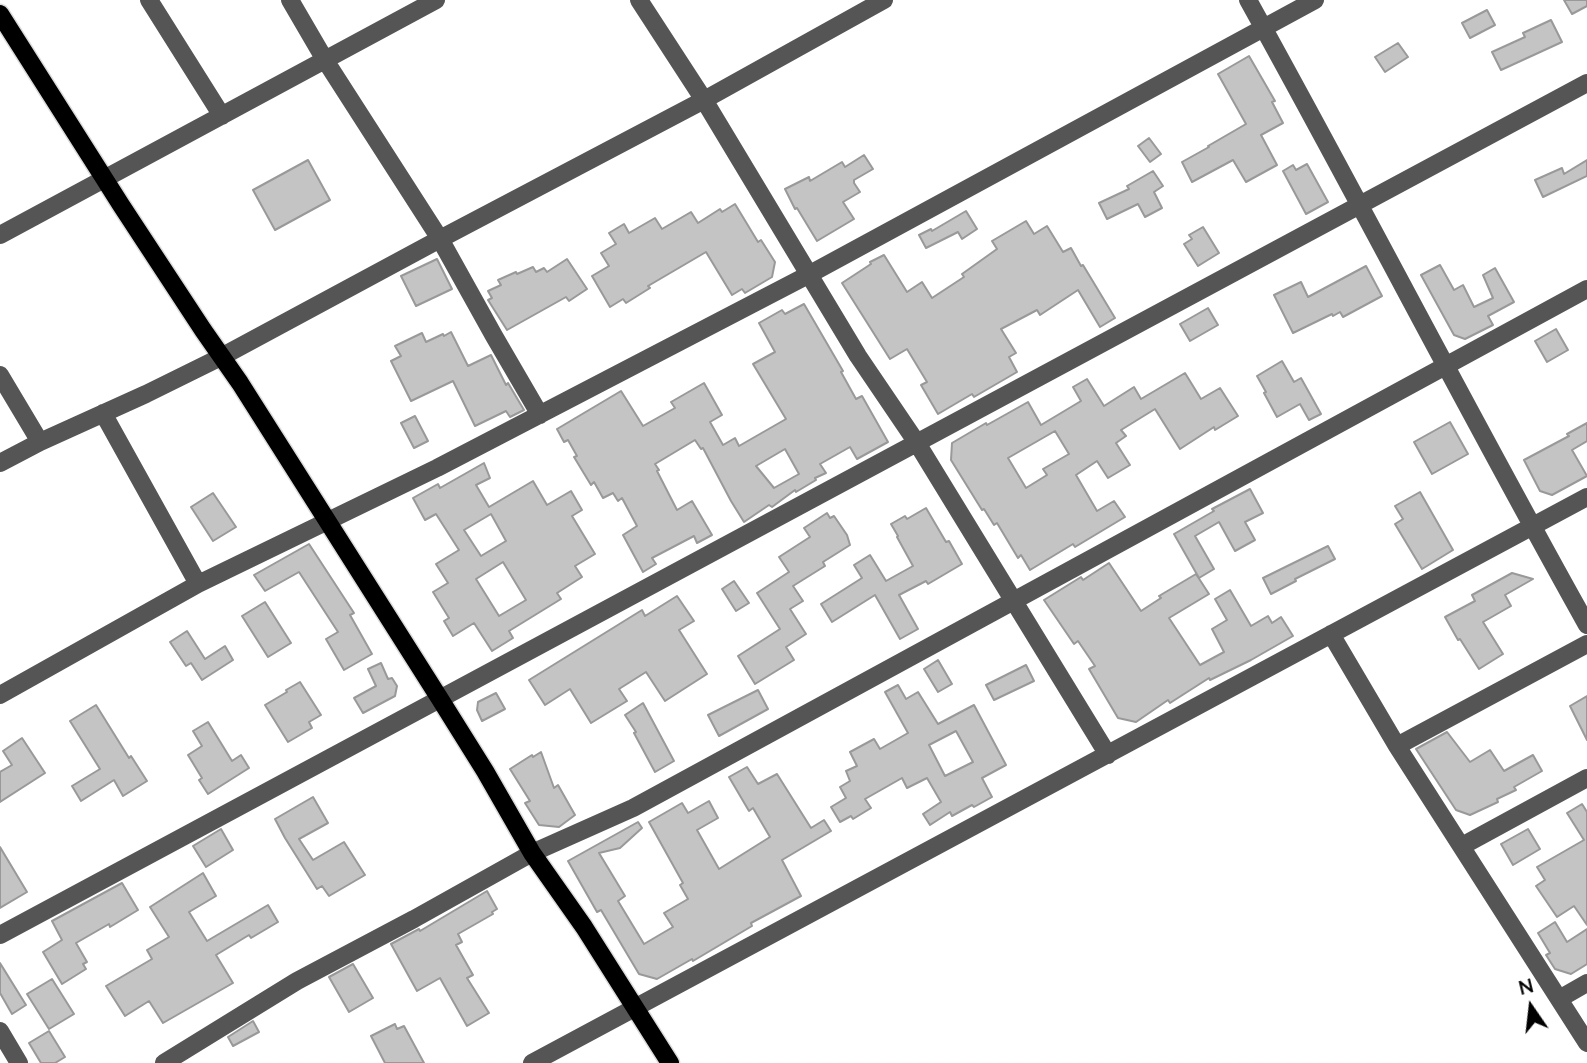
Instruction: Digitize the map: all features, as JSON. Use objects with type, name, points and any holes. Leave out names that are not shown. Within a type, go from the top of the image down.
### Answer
[{"type":"main road","points":[[0,14],[104,179],[240,383],[485,771],[532,853],[584,927],[670,1063]]},
{"type":"street","points":[[149,0],[222,116]]},
{"type":"street","points":[[290,0],[325,60],[440,239],[540,415]]},
{"type":"street","points":[[0,235],[436,0]]},
{"type":"street","points":[[639,0],[704,100],[858,356],[917,443],[1108,755]]},
{"type":"street","points":[[0,463],[221,357],[704,100],[884,0]]},
{"type":"street","points":[[1248,0],[1587,625]]},
{"type":"street","points":[[0,695],[198,584],[540,415],[810,274],[1315,0]]},
{"type":"street","points":[[0,935],[1587,83]]},
{"type":"street","points":[[164,1063],[297,981],[532,853],[633,808],[1587,289]]},
{"type":"street","points":[[0,375],[40,442]]},
{"type":"street","points":[[103,414],[198,584]]},
{"type":"street","points":[[531,1063],[1587,497]]},
{"type":"street","points":[[1331,634],[1397,746],[1587,1043]]},
{"type":"street","points":[[1397,746],[1587,644]]},
{"type":"street","points":[[1462,846],[1587,778]]},
{"type":"street","points":[[1559,999],[1587,983]]},
{"type":"street","points":[[0,1031],[19,1063]]},
{"type":"building","points":[[1564,0],[1587,0],[1587,6],[1572,14]]},
{"type":"building","points":[[1487,10],[1495,25],[1470,38],[1462,23]]},
{"type":"building","points":[[1551,20],[1562,42],[1501,70],[1492,52],[1525,37],[1523,33]]},
{"type":"building","points":[[1398,43],[1408,57],[1385,72],[1375,57]]},
{"type":"building","points":[[1249,56],[1275,101],[1272,102],[1283,123],[1261,135],[1277,165],[1246,182],[1233,160],[1192,182],[1182,162],[1246,124],[1218,74]]},
{"type":"building","points":[[1149,138],[1161,154],[1150,162],[1138,146]]},
{"type":"building","points":[[864,155],[873,169],[854,180],[860,192],[843,202],[854,219],[817,241],[785,189],[809,177],[810,181],[842,162],[845,167]]},
{"type":"building","points":[[308,160],[330,200],[275,230],[253,190]]},
{"type":"building","points":[[1587,160],[1587,176],[1543,197],[1535,180],[1562,168],[1564,174]]},
{"type":"building","points":[[1307,164],[1328,202],[1306,214],[1283,171],[1293,165],[1296,170]]},
{"type":"building","points":[[1153,171],[1163,186],[1154,192],[1162,208],[1145,217],[1138,204],[1107,219],[1099,203],[1129,189],[1127,186]]},
{"type":"building","points":[[735,204],[758,242],[761,240],[775,262],[772,277],[745,293],[742,289],[732,295],[706,252],[648,286],[650,288],[626,303],[623,299],[610,307],[592,276],[609,266],[601,253],[616,244],[609,233],[624,224],[629,233],[655,218],[662,229],[691,212],[698,223],[720,209],[722,212]]},
{"type":"building","points":[[966,211],[977,229],[962,239],[958,232],[926,248],[919,235],[931,229],[932,231]]},
{"type":"building","points":[[1026,221],[1034,234],[1047,226],[1063,252],[1071,248],[1115,318],[1100,327],[1078,290],[1040,315],[1037,310],[1001,329],[1016,353],[1009,357],[1017,372],[938,414],[921,385],[927,382],[907,349],[890,359],[842,283],[884,255],[907,292],[922,282],[932,298],[964,277],[962,274],[997,249],[992,241]]},
{"type":"building","points":[[1203,227],[1219,253],[1198,266],[1184,244],[1192,239],[1189,235]]},
{"type":"building","points":[[437,259],[452,289],[416,306],[401,276]]},
{"type":"building","points":[[567,259],[587,289],[569,301],[566,297],[507,330],[488,300],[492,298],[488,291],[501,285],[498,280],[516,272],[517,274],[533,267],[536,272],[544,268],[547,272]]},
{"type":"building","points":[[1440,265],[1454,290],[1463,285],[1474,307],[1493,298],[1483,275],[1495,268],[1514,302],[1488,316],[1493,325],[1465,339],[1454,335],[1421,275]]},
{"type":"building","points":[[1366,266],[1382,296],[1343,317],[1340,312],[1333,316],[1332,314],[1293,333],[1274,295],[1301,282],[1308,297]]},
{"type":"building","points":[[804,304],[856,399],[862,396],[888,442],[857,459],[850,447],[820,464],[826,473],[744,522],[703,448],[701,449],[695,440],[655,464],[677,510],[692,501],[712,535],[697,543],[694,536],[652,558],[656,564],[643,572],[623,535],[637,526],[622,498],[618,501],[613,493],[603,498],[594,482],[591,485],[574,457],[577,456],[568,440],[564,442],[557,429],[621,391],[643,426],[675,408],[671,402],[704,383],[722,415],[710,422],[723,445],[735,438],[739,446],[786,419],[753,364],[775,352],[759,323],[782,310],[785,314]],"holes":[[[785,449],[799,474],[774,488],[756,466]]]},
{"type":"building","points":[[1208,308],[1218,325],[1190,341],[1180,324]]},
{"type":"building","points":[[1556,329],[1568,350],[1547,362],[1535,341]]},
{"type":"building","points":[[451,332],[468,366],[491,355],[506,385],[508,383],[524,410],[510,417],[506,411],[475,426],[453,381],[411,401],[391,361],[401,356],[395,346],[422,333],[426,342]]},
{"type":"building","points":[[1282,361],[1294,382],[1301,378],[1321,414],[1309,420],[1300,404],[1277,417],[1257,376]]},
{"type":"building","points":[[1185,373],[1201,399],[1220,388],[1238,416],[1215,430],[1214,427],[1180,449],[1155,409],[1121,430],[1126,436],[1116,443],[1130,465],[1108,478],[1097,461],[1076,475],[1097,511],[1114,501],[1125,517],[1030,570],[1021,555],[1018,558],[997,523],[994,525],[984,509],[982,510],[951,460],[952,443],[1028,402],[1041,425],[1081,401],[1073,387],[1087,379],[1104,406],[1134,387],[1141,399]],"holes":[[[1055,431],[1069,454],[1043,469],[1047,475],[1026,488],[1008,458]]]},
{"type":"building","points":[[415,416],[428,441],[414,448],[401,423]]},
{"type":"building","points":[[1450,422],[1468,454],[1432,474],[1414,442]]},
{"type":"building","points":[[1587,423],[1587,441],[1572,450],[1587,476],[1552,495],[1540,491],[1524,460]]},
{"type":"building","points":[[484,463],[490,478],[476,485],[489,507],[533,481],[547,505],[571,491],[582,510],[572,516],[595,554],[575,566],[582,577],[557,593],[561,599],[509,631],[513,638],[492,651],[474,623],[453,636],[444,621],[449,618],[433,592],[448,583],[436,564],[459,550],[436,514],[425,520],[413,498],[438,484],[440,488]],"holes":[[[491,514],[506,541],[481,556],[464,530]],[[503,562],[526,600],[499,616],[476,579]]]},
{"type":"building","points":[[1250,489],[1263,513],[1245,522],[1255,540],[1235,551],[1219,522],[1195,536],[1214,569],[1199,578],[1174,534],[1214,511],[1212,509]]},
{"type":"building","points":[[1420,492],[1453,550],[1422,569],[1395,524],[1403,519],[1395,506]]},
{"type":"building","points":[[213,493],[236,527],[213,541],[191,507]]},
{"type":"building","points":[[926,508],[962,564],[928,584],[926,581],[899,595],[918,629],[900,639],[875,595],[832,622],[821,604],[862,578],[854,565],[870,555],[886,581],[913,566],[891,524],[905,516],[907,519]]},
{"type":"building","points":[[827,513],[830,518],[834,516],[847,535],[850,545],[823,562],[825,566],[793,586],[803,601],[790,609],[806,634],[786,647],[794,660],[755,684],[738,656],[780,629],[757,593],[789,572],[779,557],[810,537],[804,528]]},
{"type":"building","points":[[309,544],[354,613],[350,615],[372,654],[344,670],[326,639],[338,632],[299,572],[265,591],[254,575]]},
{"type":"building","points":[[1328,546],[1335,559],[1271,594],[1263,578]]},
{"type":"building","points":[[1109,563],[1141,611],[1161,598],[1159,596],[1196,574],[1209,594],[1169,618],[1200,665],[1224,652],[1212,629],[1227,620],[1215,599],[1230,590],[1251,626],[1268,616],[1272,623],[1281,617],[1293,636],[1251,660],[1210,680],[1209,678],[1170,703],[1168,700],[1136,722],[1118,718],[1089,669],[1095,666],[1078,641],[1074,644],[1044,600]]},
{"type":"building","points":[[1512,573],[1533,579],[1505,595],[1511,606],[1483,622],[1503,654],[1479,669],[1445,617],[1475,601],[1472,595]]},
{"type":"building","points":[[734,581],[749,603],[736,611],[722,589]]},
{"type":"building","points":[[677,596],[694,621],[679,630],[707,674],[665,701],[646,672],[619,689],[627,701],[591,723],[570,689],[545,705],[529,680],[642,610],[645,616]]},
{"type":"building","points":[[265,602],[291,643],[268,657],[242,616]]},
{"type":"building","points":[[187,631],[205,659],[225,646],[233,660],[202,680],[191,663],[186,666],[170,642]]},
{"type":"building","points":[[938,660],[952,684],[938,692],[924,669]]},
{"type":"building","points":[[381,663],[388,679],[392,678],[397,686],[395,696],[363,713],[354,698],[376,686],[368,669]]},
{"type":"building","points":[[1026,665],[1034,681],[994,700],[986,685]]},
{"type":"building","points":[[300,682],[321,715],[309,722],[312,728],[288,742],[265,705]]},
{"type":"building","points":[[898,685],[906,699],[918,692],[938,724],[974,705],[1006,765],[982,778],[992,797],[952,816],[950,812],[930,825],[923,814],[941,802],[927,778],[907,788],[902,778],[865,799],[871,808],[853,819],[851,816],[840,822],[831,807],[846,798],[840,787],[850,781],[846,771],[857,766],[850,752],[874,739],[880,749],[908,733],[885,692]],"holes":[[[956,731],[973,762],[945,776],[929,745]]]},
{"type":"building","points":[[758,690],[768,709],[719,736],[708,715]]},
{"type":"building","points":[[496,693],[505,709],[482,721],[477,710],[478,702]]},
{"type":"building","points":[[1587,696],[1587,740],[1570,706]]},
{"type":"building","points":[[643,703],[674,761],[655,772],[625,715]]},
{"type":"building","points":[[96,705],[129,758],[131,756],[147,781],[123,796],[114,780],[81,801],[72,786],[100,769],[70,721]]},
{"type":"building","points":[[208,722],[232,761],[241,755],[249,768],[208,794],[188,755],[202,746],[193,731]]},
{"type":"building","points":[[1447,732],[1470,762],[1490,750],[1504,771],[1533,755],[1542,771],[1514,787],[1516,790],[1497,799],[1498,802],[1470,815],[1456,810],[1416,749]]},
{"type":"building","points":[[22,738],[45,773],[0,802],[0,772],[12,765],[3,751]]},
{"type":"building","points":[[541,752],[554,788],[558,785],[575,815],[559,827],[539,825],[525,803],[530,801],[510,769]]},
{"type":"building","points":[[747,767],[758,784],[777,774],[811,828],[824,820],[831,831],[782,860],[801,896],[751,923],[752,926],[693,961],[692,959],[657,979],[639,974],[601,910],[597,912],[568,861],[638,822],[642,828],[620,848],[599,853],[625,896],[618,901],[644,944],[673,927],[664,913],[688,899],[680,885],[683,883],[649,822],[682,803],[688,813],[709,801],[718,818],[697,830],[719,869],[770,837],[753,808],[749,811],[729,777]]},
{"type":"building","points":[[313,797],[328,823],[299,839],[313,860],[344,842],[365,875],[329,896],[322,886],[317,889],[275,819]]},
{"type":"building","points":[[1582,804],[1587,812],[1587,925],[1574,906],[1557,917],[1536,886],[1545,880],[1537,867],[1584,840],[1567,813]]},
{"type":"building","points":[[221,829],[233,850],[206,867],[193,846]]},
{"type":"building","points":[[1528,829],[1540,849],[1513,865],[1501,844]]},
{"type":"building","points":[[0,847],[27,892],[0,908]]},
{"type":"building","points":[[203,873],[216,896],[189,912],[207,941],[268,905],[278,922],[251,938],[249,935],[216,955],[233,983],[163,1023],[149,1001],[125,1016],[106,986],[152,959],[147,950],[169,937],[150,907]]},
{"type":"building","points":[[122,883],[138,910],[76,943],[87,962],[83,964],[86,969],[62,984],[43,952],[62,940],[52,921]]},
{"type":"building","points":[[487,891],[497,909],[458,934],[462,942],[456,945],[473,975],[467,978],[489,1013],[467,1026],[440,978],[417,991],[391,944],[419,929],[420,931]]},
{"type":"building","points":[[1555,922],[1567,942],[1587,929],[1587,964],[1571,974],[1555,969],[1546,955],[1550,953],[1538,933]]},
{"type":"building","points":[[0,963],[26,1005],[12,1014],[0,993]]},
{"type":"building","points":[[353,964],[373,998],[349,1012],[329,977]]},
{"type":"building","points":[[52,979],[74,1014],[49,1029],[27,994]]},
{"type":"building","points":[[253,1021],[259,1032],[233,1046],[228,1037]]},
{"type":"building","points":[[395,1024],[397,1029],[404,1026],[424,1063],[385,1063],[371,1036]]},
{"type":"building","points":[[49,1031],[65,1057],[55,1063],[41,1063],[29,1043]]}]
